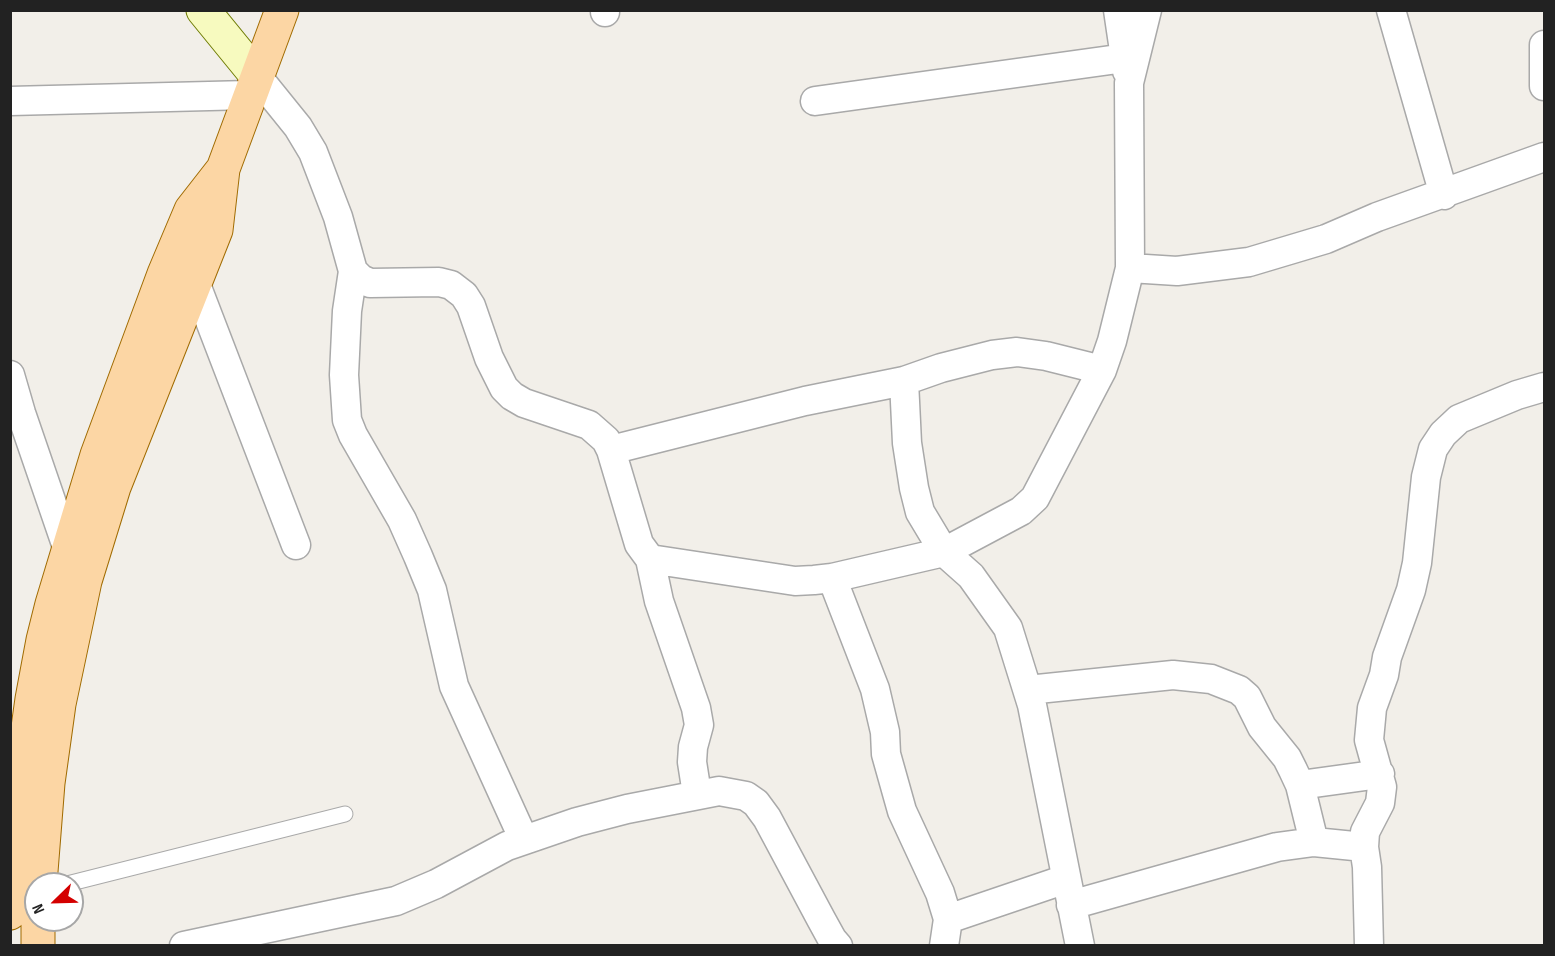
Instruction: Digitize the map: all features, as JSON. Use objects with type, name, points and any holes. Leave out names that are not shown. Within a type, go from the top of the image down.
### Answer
[{"type":"main road","points":[[41,872],[48,783],[59,704],[85,581],[114,487],[216,230],[223,168],[282,10]]},
{"type":"main road","points":[[10,913],[15,785],[43,640],[68,550],[98,455],[164,274],[191,210],[223,168]]},
{"type":"street","points":[[203,10],[253,85],[298,127],[313,152],[338,217],[353,271],[347,311],[344,375],[347,420],[418,556],[432,590],[454,686],[524,840]]},
{"type":"street","points":[[650,560],[795,581],[832,578],[944,552],[1021,511],[1035,498],[1102,370],[1112,341],[1130,268],[1127,70],[1118,10]]},
{"type":"street","points":[[1127,70],[1148,10]]},
{"type":"street","points":[[1391,10],[1444,195]]},
{"type":"street","points":[[1545,45],[1545,86]]},
{"type":"street","points":[[815,101],[1127,70]]},
{"type":"street","points":[[10,101],[253,85]]},
{"type":"street","points":[[1130,268],[1177,271],[1250,262],[1326,239],[1377,217],[1545,158]]},
{"type":"street","points":[[353,271],[361,279],[370,283],[439,282],[451,285],[464,295],[471,306],[489,358],[504,388],[524,403],[589,425],[606,440],[639,544],[650,560],[659,601],[696,708],[699,724],[692,762],[697,794]]},
{"type":"street","points":[[195,282],[296,545]]},
{"type":"street","points":[[611,450],[805,401],[904,381],[992,355],[1017,352],[1046,356],[1102,370]]},
{"type":"street","points":[[10,375],[68,550]]},
{"type":"street","points":[[904,381],[907,443],[920,512],[944,552],[971,576],[1008,628],[1028,690],[1080,945]]},
{"type":"street","points":[[1369,945],[1365,832],[1380,803],[1382,787],[1369,740],[1372,708],[1411,590],[1417,562],[1425,477],[1433,449],[1443,434],[1459,419],[1517,395],[1545,387]]},
{"type":"street","points":[[832,578],[875,689],[885,732],[886,754],[902,811],[940,893],[946,932],[1069,892],[1276,847],[1314,842],[1364,847]]},
{"type":"street","points":[[1028,690],[1173,675],[1211,679],[1239,690],[1262,727],[1287,758],[1300,785],[1314,842]]},
{"type":"street","points":[[1300,785],[1380,774]]},
{"type":"street","points":[[184,945],[396,901],[436,884],[507,846],[524,840],[595,817],[718,791],[746,796],[756,803],[767,818],[832,939],[838,945]]},
{"type":"lane","points":[[84,880],[345,814]]}]
